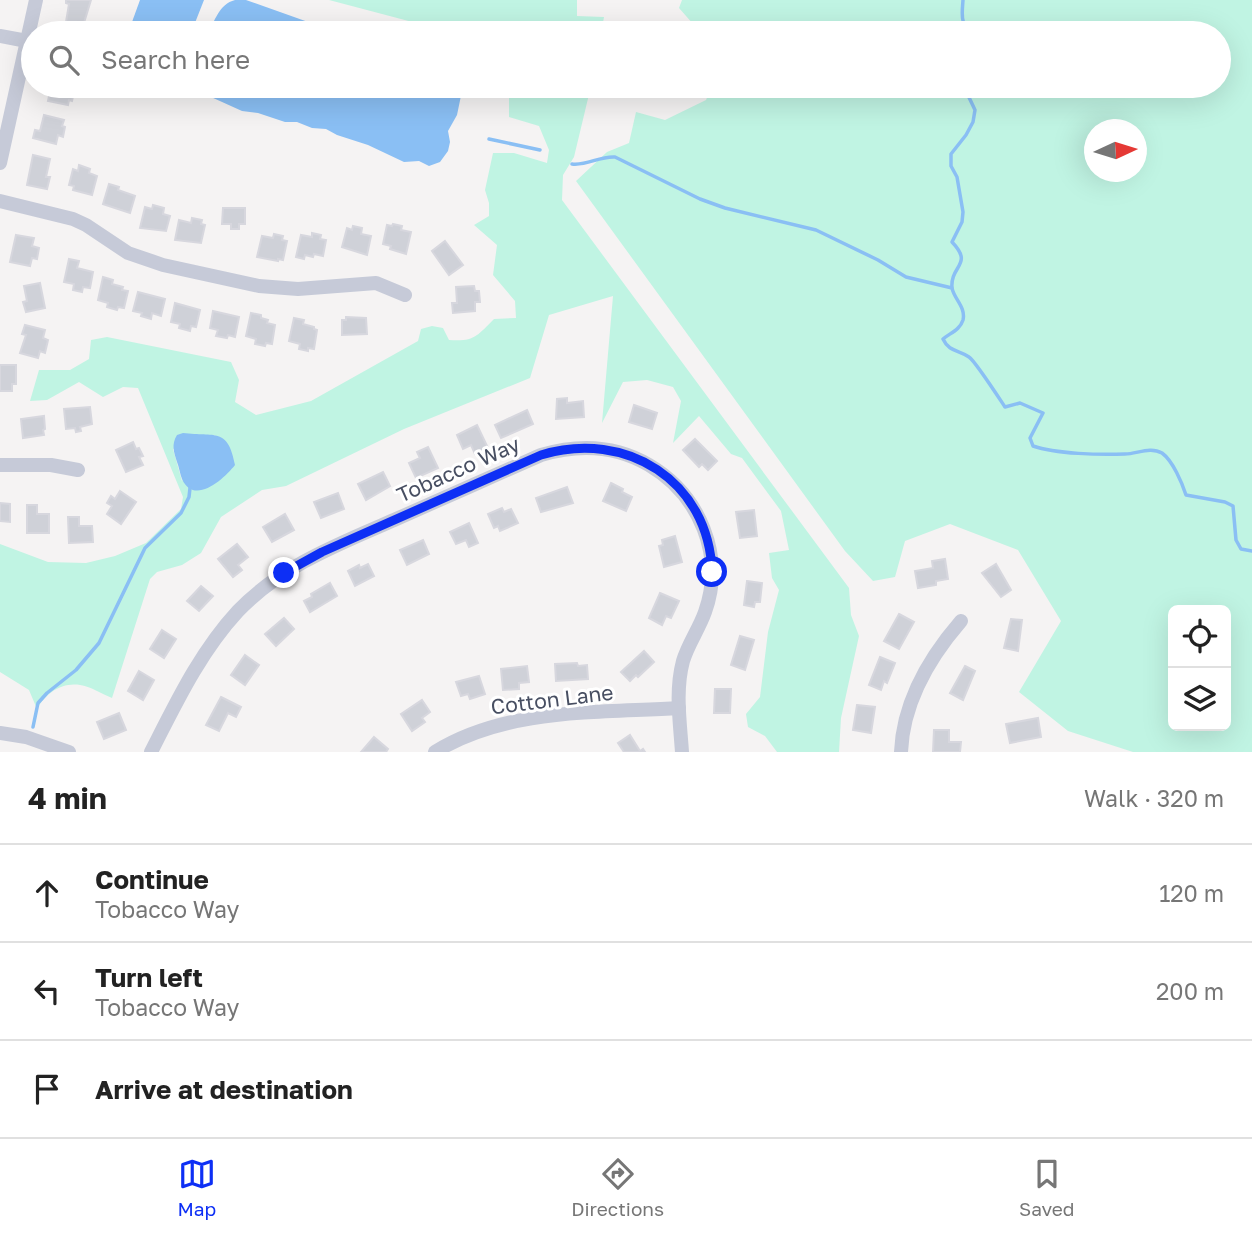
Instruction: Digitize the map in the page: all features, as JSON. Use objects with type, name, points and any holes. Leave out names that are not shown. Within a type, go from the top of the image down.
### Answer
[{"type":"street","points":[[31,21],[36,0]]},
{"type":"street","points":[[0,36],[21,40]]},
{"type":"street","points":[[0,163],[21,68]]},
{"type":"street","points":[[0,201],[73,219],[128,253],[163,265],[259,286],[298,289],[376,283],[405,295]]},
{"type":"street","name":"Tobacco Way","points":[[151,752],[181,694],[226,626],[258,592],[284,573],[322,552],[541,455],[577,447],[618,452],[658,470],[685,494],[703,524],[712,558],[711,590],[706,611],[683,662],[679,708],[682,752]]},
{"type":"street","points":[[0,465],[51,465],[78,470]]},
{"type":"street","points":[[901,752],[905,723],[919,681],[945,639],[961,621]]},
{"type":"street","name":"Cotton Lane","points":[[435,752],[480,730],[531,718],[679,708]]},
{"type":"street","points":[[0,733],[26,737],[69,752]]},
{"type":"green space","points":[[329,0],[577,0],[577,16],[604,17],[603,21],[409,21]]},
{"type":"green space","points":[[682,0],[1252,0],[1252,752],[1133,752],[1068,731],[1019,692],[1061,621],[1018,550],[950,524],[905,541],[895,577],[873,581],[845,551],[576,181],[607,152],[629,143],[636,112],[665,120],[707,98],[1231,98],[1231,21],[690,21],[679,8]]},
{"type":"green space","points":[[509,98],[588,98],[574,157],[563,175],[562,200],[849,588],[851,615],[859,636],[841,718],[839,752],[777,752],[765,736],[748,727],[746,714],[760,697],[768,632],[779,590],[772,578],[769,553],[789,550],[781,511],[742,458],[731,454],[699,416],[673,443],[681,401],[673,387],[647,380],[623,382],[602,423],[613,296],[549,315],[530,378],[404,429],[286,486],[262,490],[221,517],[201,553],[182,565],[157,572],[150,579],[112,698],[92,688],[66,685],[44,698],[37,709],[29,690],[0,672],[0,544],[48,562],[86,563],[115,556],[146,543],[181,509],[183,497],[138,388],[123,387],[103,397],[79,382],[47,400],[30,401],[39,370],[70,370],[89,359],[91,340],[107,337],[231,362],[239,380],[235,402],[256,415],[311,401],[418,341],[421,329],[432,326],[443,328],[449,340],[464,340],[479,334],[494,319],[516,318],[515,301],[493,275],[497,245],[474,225],[489,216],[485,190],[493,153],[514,153],[547,163],[549,150],[539,126],[509,117]],"holes":[[[215,435],[182,481],[173,449],[198,436]]]},
{"type":"water","points":[[140,0],[204,0],[196,21],[132,21]]},
{"type":"water","points":[[246,0],[305,21],[214,21],[221,9],[230,2]]},
{"type":"water","points":[[213,98],[461,98],[457,115],[448,131],[448,151],[440,162],[429,166],[419,161],[404,162],[326,129],[242,111]]},
{"type":"water","points":[[177,435],[212,435],[224,439],[235,465],[217,483],[209,487],[194,490],[187,487],[181,477],[174,448]]},
{"type":"building","points":[[66,0],[91,0],[85,21],[66,21],[69,4]]},
{"type":"building","points":[[49,98],[73,98],[68,105],[48,101]]},
{"type":"building","points":[[44,115],[64,120],[63,137],[58,135],[56,144],[33,138],[35,130],[40,131]]},
{"type":"building","points":[[33,155],[50,159],[46,177],[50,177],[47,189],[27,185]]},
{"type":"building","points":[[79,165],[90,169],[89,173],[97,176],[92,195],[73,190],[74,186],[69,185],[73,169],[78,171]]},
{"type":"building","points":[[109,184],[135,196],[130,213],[103,204]]},
{"type":"building","points":[[153,205],[164,208],[163,214],[170,216],[166,231],[140,228],[145,207],[152,209]]},
{"type":"building","points":[[223,208],[245,208],[245,224],[239,224],[239,229],[231,229],[231,224],[222,224]]},
{"type":"building","points":[[192,218],[202,220],[201,224],[205,225],[201,243],[175,240],[179,220],[191,223]]},
{"type":"building","points":[[387,225],[402,226],[401,230],[411,232],[406,254],[383,244]]},
{"type":"building","points":[[353,226],[362,228],[361,234],[371,236],[367,255],[342,247],[347,228],[352,230]]},
{"type":"building","points":[[312,233],[321,235],[320,239],[326,240],[323,256],[314,254],[313,257],[305,255],[304,259],[296,257],[301,235],[312,237]]},
{"type":"building","points":[[274,234],[283,236],[282,240],[287,241],[283,260],[257,257],[262,236],[273,238]]},
{"type":"building","points":[[16,235],[34,238],[32,246],[39,248],[37,259],[32,258],[30,266],[10,262]]},
{"type":"building","points":[[445,241],[463,265],[449,275],[432,251]]},
{"type":"building","points":[[69,259],[79,261],[77,268],[93,272],[90,288],[83,287],[82,292],[73,290],[74,284],[64,282]]},
{"type":"building","points":[[103,277],[113,280],[112,284],[128,291],[124,308],[118,307],[117,310],[107,307],[108,303],[98,300]]},
{"type":"building","points":[[40,283],[45,308],[26,312],[23,302],[27,301],[24,286]]},
{"type":"building","points":[[474,286],[475,291],[479,291],[480,302],[475,302],[475,311],[453,313],[452,303],[457,303],[456,287]]},
{"type":"building","points":[[138,292],[165,299],[161,316],[152,313],[151,319],[133,311]]},
{"type":"building","points":[[175,303],[200,310],[196,327],[191,326],[190,331],[171,322]]},
{"type":"building","points":[[213,311],[239,317],[235,337],[216,336],[218,330],[210,328]]},
{"type":"building","points":[[251,313],[261,315],[261,318],[268,320],[267,323],[275,325],[272,344],[255,344],[256,339],[246,336]]},
{"type":"building","points":[[346,317],[366,318],[367,334],[342,335],[342,320],[346,320]]},
{"type":"building","points":[[294,318],[304,320],[303,324],[317,330],[314,349],[299,349],[300,344],[289,341]]},
{"type":"building","points":[[25,325],[45,330],[43,338],[48,340],[45,353],[40,351],[38,358],[20,353],[26,335],[22,334]]},
{"type":"building","points":[[0,365],[16,365],[16,384],[12,384],[12,391],[0,391]]},
{"type":"building","points":[[567,398],[567,403],[583,401],[584,417],[556,419],[557,399]]},
{"type":"building","points":[[634,405],[657,413],[652,429],[629,422]]},
{"type":"building","points":[[90,407],[92,424],[80,427],[81,431],[76,432],[75,428],[66,429],[64,409]]},
{"type":"building","points":[[527,410],[533,424],[501,438],[495,425]]},
{"type":"building","points":[[44,416],[44,435],[23,438],[21,419]]},
{"type":"building","points":[[477,425],[488,448],[475,454],[471,445],[463,449],[457,435]]},
{"type":"building","points":[[695,439],[717,461],[708,470],[702,464],[699,467],[683,450]]},
{"type":"building","points":[[133,442],[143,456],[139,457],[143,465],[126,472],[116,450]]},
{"type":"building","points":[[428,447],[438,468],[416,478],[409,463],[420,458],[417,452]]},
{"type":"building","points":[[383,472],[390,486],[366,500],[358,484]]},
{"type":"building","points":[[611,483],[632,497],[626,511],[603,501]]},
{"type":"building","points":[[567,487],[573,503],[541,512],[536,498]]},
{"type":"building","points":[[120,491],[136,502],[121,524],[107,514],[112,506],[107,503],[111,496],[115,499]]},
{"type":"building","points":[[338,493],[344,509],[321,518],[314,502]]},
{"type":"building","points":[[0,503],[10,504],[10,522],[0,521]]},
{"type":"building","points":[[27,505],[37,505],[37,514],[49,514],[49,533],[27,533]]},
{"type":"building","points":[[502,508],[504,512],[511,509],[518,523],[500,531],[498,526],[494,528],[488,514]]},
{"type":"building","points":[[754,510],[757,536],[740,538],[736,512]]},
{"type":"building","points":[[285,514],[294,530],[272,542],[263,527]]},
{"type":"building","points":[[68,517],[79,517],[79,526],[92,526],[93,542],[69,543]]},
{"type":"building","points":[[469,523],[478,543],[469,547],[466,540],[456,544],[450,532]]},
{"type":"building","points":[[675,536],[682,562],[664,567],[659,546],[663,545],[662,540]]},
{"type":"building","points":[[423,540],[429,554],[407,565],[400,550]]},
{"type":"building","points":[[237,544],[248,557],[238,565],[242,570],[233,577],[218,559]]},
{"type":"building","points":[[945,559],[948,579],[936,581],[936,585],[918,588],[915,571],[933,568],[932,561]]},
{"type":"building","points":[[368,564],[374,576],[355,586],[348,571]]},
{"type":"building","points":[[996,564],[1011,590],[1001,597],[982,573]]},
{"type":"building","points":[[747,581],[762,583],[760,602],[755,602],[754,607],[744,605]]},
{"type":"building","points":[[330,583],[337,596],[310,612],[304,601]]},
{"type":"building","points":[[201,586],[213,596],[199,611],[187,601]]},
{"type":"building","points":[[660,593],[679,601],[671,618],[666,616],[662,625],[649,618]]},
{"type":"building","points":[[899,614],[914,622],[899,649],[884,641]]},
{"type":"building","points":[[284,618],[294,629],[276,646],[265,634]]},
{"type":"building","points":[[1011,619],[1022,620],[1018,651],[1004,648]]},
{"type":"building","points":[[162,630],[176,639],[164,658],[150,649]]},
{"type":"building","points":[[740,636],[754,640],[745,670],[731,665]]},
{"type":"building","points":[[644,651],[654,662],[630,681],[621,672]]},
{"type":"building","points":[[245,655],[259,665],[245,685],[231,675]]},
{"type":"building","points":[[880,657],[895,663],[887,683],[884,681],[881,690],[869,685]]},
{"type":"building","points":[[577,663],[578,666],[587,665],[588,679],[556,681],[555,664]]},
{"type":"building","points":[[527,666],[529,682],[519,683],[519,689],[503,690],[501,669]]},
{"type":"building","points":[[965,666],[975,671],[963,700],[950,693]]},
{"type":"building","points":[[139,671],[154,680],[143,700],[128,691]]},
{"type":"building","points":[[479,676],[485,694],[470,699],[468,694],[461,696],[456,682]]},
{"type":"building","points":[[715,689],[731,689],[730,713],[714,713]]},
{"type":"building","points":[[221,697],[241,707],[236,717],[228,713],[219,731],[206,725]]},
{"type":"building","points":[[422,700],[430,712],[422,718],[425,722],[412,731],[401,714]]},
{"type":"building","points":[[857,705],[875,707],[871,733],[853,730]]},
{"type":"building","points":[[119,713],[126,730],[104,739],[97,722]]},
{"type":"building","points":[[1038,718],[1041,737],[1010,743],[1006,724]]},
{"type":"building","points":[[934,730],[949,730],[949,742],[961,742],[960,752],[933,752]]},
{"type":"building","points":[[630,735],[640,751],[643,749],[645,752],[624,752],[618,743]]},
{"type":"building","points":[[374,737],[388,749],[386,752],[361,752]]},
{"type":"waterway","points":[[963,0],[963,21]]},
{"type":"waterway","points":[[969,98],[975,110],[973,122],[951,154],[951,166],[957,177],[963,212],[962,222],[952,242],[961,256],[952,280],[952,288],[961,307],[963,320],[960,326],[943,339],[945,343],[972,360],[1005,407],[1020,403],[1043,413],[1030,438],[1033,446],[1078,453],[1125,454],[1153,450],[1162,453],[1180,479],[1186,495],[1233,506],[1236,540],[1241,549],[1252,551]]},
{"type":"waterway","points":[[489,139],[540,150]]},
{"type":"waterway","points":[[572,164],[615,157],[700,199],[725,208],[816,230],[878,260],[906,277],[952,288]]},
{"type":"waterway","points":[[33,727],[38,703],[76,670],[99,643],[145,548],[181,513],[189,497],[190,488]]},
{"type":"route","points":[[284,573],[322,552],[541,455],[577,447],[592,447],[626,454],[673,481],[685,494],[703,524],[709,541],[712,572]]}]
